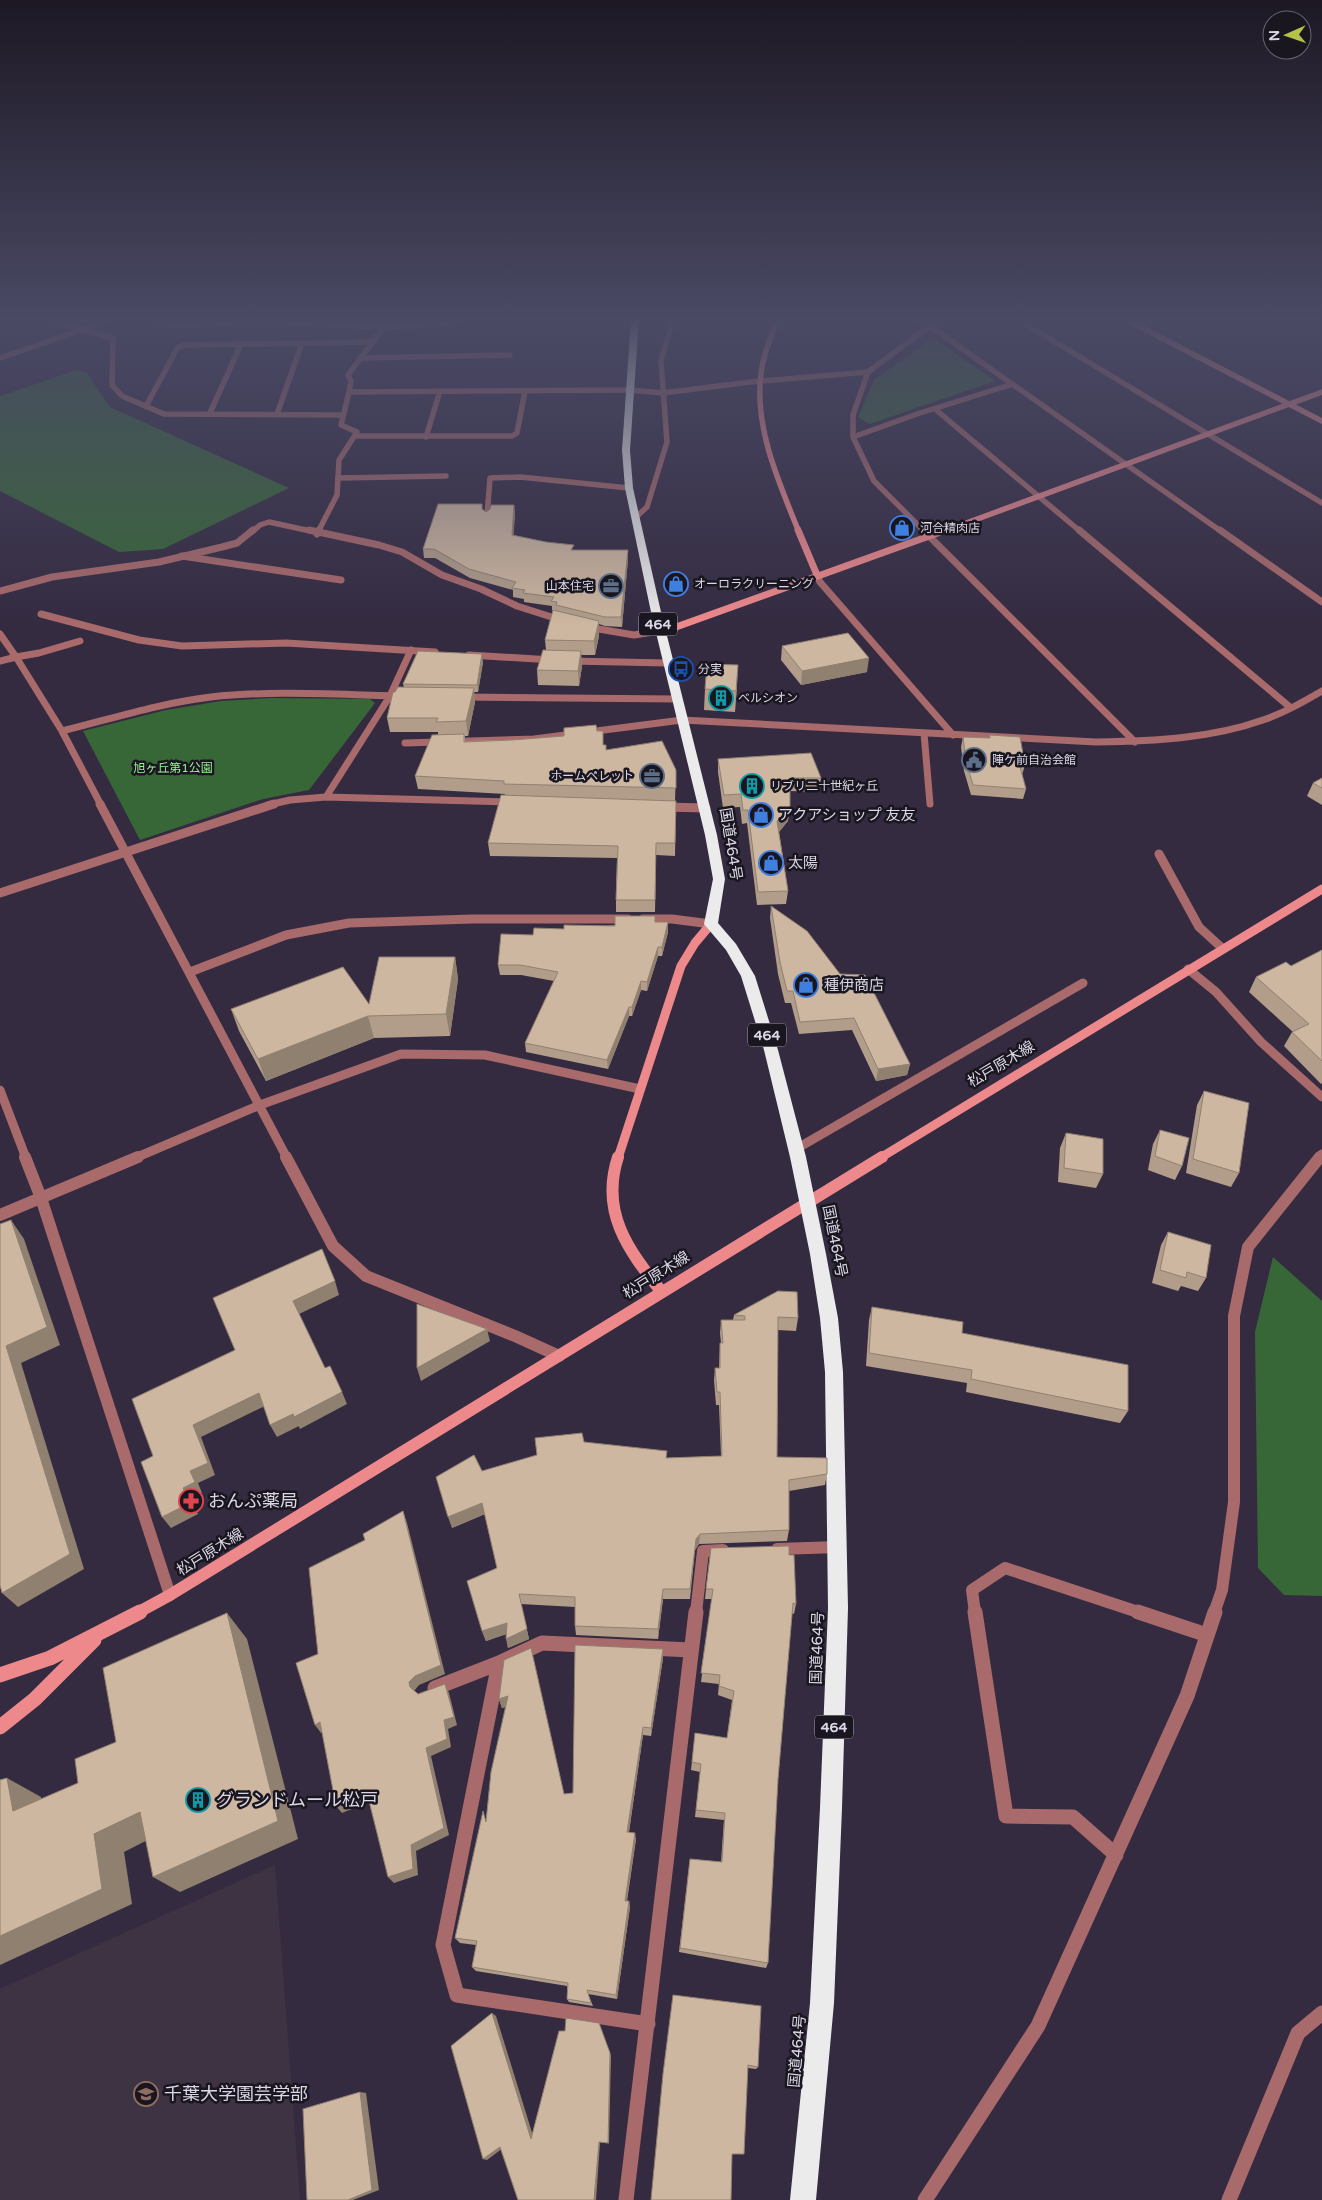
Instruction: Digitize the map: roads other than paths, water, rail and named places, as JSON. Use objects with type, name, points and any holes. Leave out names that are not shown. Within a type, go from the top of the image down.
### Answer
[{"type":"highway","name":"国道464号","points":[[628,422],[626,450],[634,518],[682,720],[706,808],[718,879],[717,899],[711,924],[731,947],[748,976],[771,1050],[797,1153],[829,1318],[834,1372],[838,1547],[832,1798],[822,2003],[803,2200]]},
{"type":"street","points":[[318,534],[337,495],[339,460],[357,432],[341,425],[341,422]]},
{"type":"street","points":[[426,436],[430,422]]},
{"type":"street","points":[[356,436],[512,436],[517,433],[519,422]]},
{"type":"street","points":[[634,518],[647,507],[657,479],[667,442],[665,422]]},
{"type":"street","points":[[763,422],[764,434],[786,498],[820,582],[953,735]]},
{"type":"street","points":[[853,422],[852,438],[874,482],[1135,742]]},
{"type":"street","points":[[852,438],[899,422]]},
{"type":"street","points":[[950,422],[1291,708]]},
{"type":"street","points":[[1067,422],[1322,602]]},
{"type":"street","points":[[1188,422],[1322,503]]},
{"type":"street","points":[[581,625],[634,635],[676,627],[1039,497],[1242,422]]},
{"type":"street","points":[[338,478],[446,476]]},
{"type":"street","points":[[487,516],[490,478],[520,477],[629,488]]},
{"type":"street","points":[[0,591],[52,577],[159,562],[238,543],[260,525],[269,522],[318,534],[379,545],[402,552],[442,575],[481,589],[518,606],[572,623]]},
{"type":"street","points":[[182,556],[342,580]]},
{"type":"street","points":[[41,614],[139,640],[182,646],[286,643],[440,653]]},
{"type":"street","points":[[0,634],[62,731],[333,1246],[366,1276],[516,1336],[559,1356]]},
{"type":"street","points":[[0,661],[39,653],[80,641]]},
{"type":"street","points":[[326,796],[390,696],[411,650]]},
{"type":"street","points":[[459,655],[571,661],[668,663]]},
{"type":"street","points":[[405,743],[534,739],[682,720],[1096,742],[1135,742],[1220,732],[1263,720],[1322,692]]},
{"type":"street","points":[[62,731],[165,704],[210,697],[251,694],[410,696]]},
{"type":"street","points":[[458,697],[678,699]]},
{"type":"street","points":[[924,733],[930,804]]},
{"type":"street","points":[[0,893],[256,808],[290,800],[326,796],[526,803]]},
{"type":"street","points":[[655,807],[706,808]]},
{"type":"street","points":[[1159,854],[1199,927],[1222,948]]},
{"type":"street","name":"松戸原木線","points":[[0,1675],[50,1658],[100,1634],[170,1595],[559,1356],[661,1291],[1222,948],[1322,889]]},
{"type":"street","points":[[190,972],[286,935],[349,923],[472,919],[672,919],[711,924]]},
{"type":"street","points":[[661,1291],[636,1260],[620,1230],[611,1196],[616,1163],[681,966],[695,943],[711,924]]},
{"type":"street","points":[[1188,969],[1216,992],[1261,1042],[1322,1097]]},
{"type":"street","points":[[797,1153],[1083,983]]},
{"type":"street","points":[[0,1215],[260,1105],[401,1054],[484,1055],[640,1089]]},
{"type":"street","points":[[0,1090],[41,1198],[170,1595]]},
{"type":"street","points":[[925,2200],[1038,2026],[1188,1696],[1222,1590],[1234,1502],[1234,1316],[1248,1247],[1322,1154]]},
{"type":"street","points":[[761,1549],[838,1547]]},
{"type":"street","points":[[626,2200],[703,1550],[742,1550]]},
{"type":"street","points":[[1116,1855],[1073,1817],[1006,1816],[972,1590],[1005,1568],[1207,1635]]},
{"type":"street","points":[[0,1727],[35,1699],[100,1634]]},
{"type":"street","points":[[423,1693],[499,1663],[542,1643],[691,1650]]},
{"type":"street","points":[[499,1663],[443,1945],[457,1995],[648,2024]]},
{"type":"street","points":[[1229,2200],[1298,2033],[1322,2013]]},
{"type":"place","name":"河合精肉店","points":[[902,528]]},
{"type":"place","name":"オーロラクリーニング","points":[[676,584]]},
{"type":"place","name":"山本住宅","points":[[611,586]]},
{"type":"place","name":"分実","points":[[681,669]]},
{"type":"place","name":"ベルシオン","points":[[721,698]]},
{"type":"place","name":"陣ケ前自治会館","points":[[974,760]]},
{"type":"place","name":"ホームペレット","points":[[652,776]]},
{"type":"place","name":"リブリ二十世紀ヶ丘","points":[[752,786]]},
{"type":"place","name":"アクアショップ 友友","points":[[761,815]]},
{"type":"place","name":"太陽","points":[[771,863]]},
{"type":"place","name":"種伊商店","points":[[806,985]]},
{"type":"place","name":"おんぷ薬局","points":[[191,1501]]},
{"type":"place","name":"グランドムール松戸","points":[[198,1800]]},
{"type":"place","name":"千葉大学園芸学部","points":[[146,2094]]},
{"type":"park label","name":"旭ヶ丘第1公園","points":[[173,768]]}]
